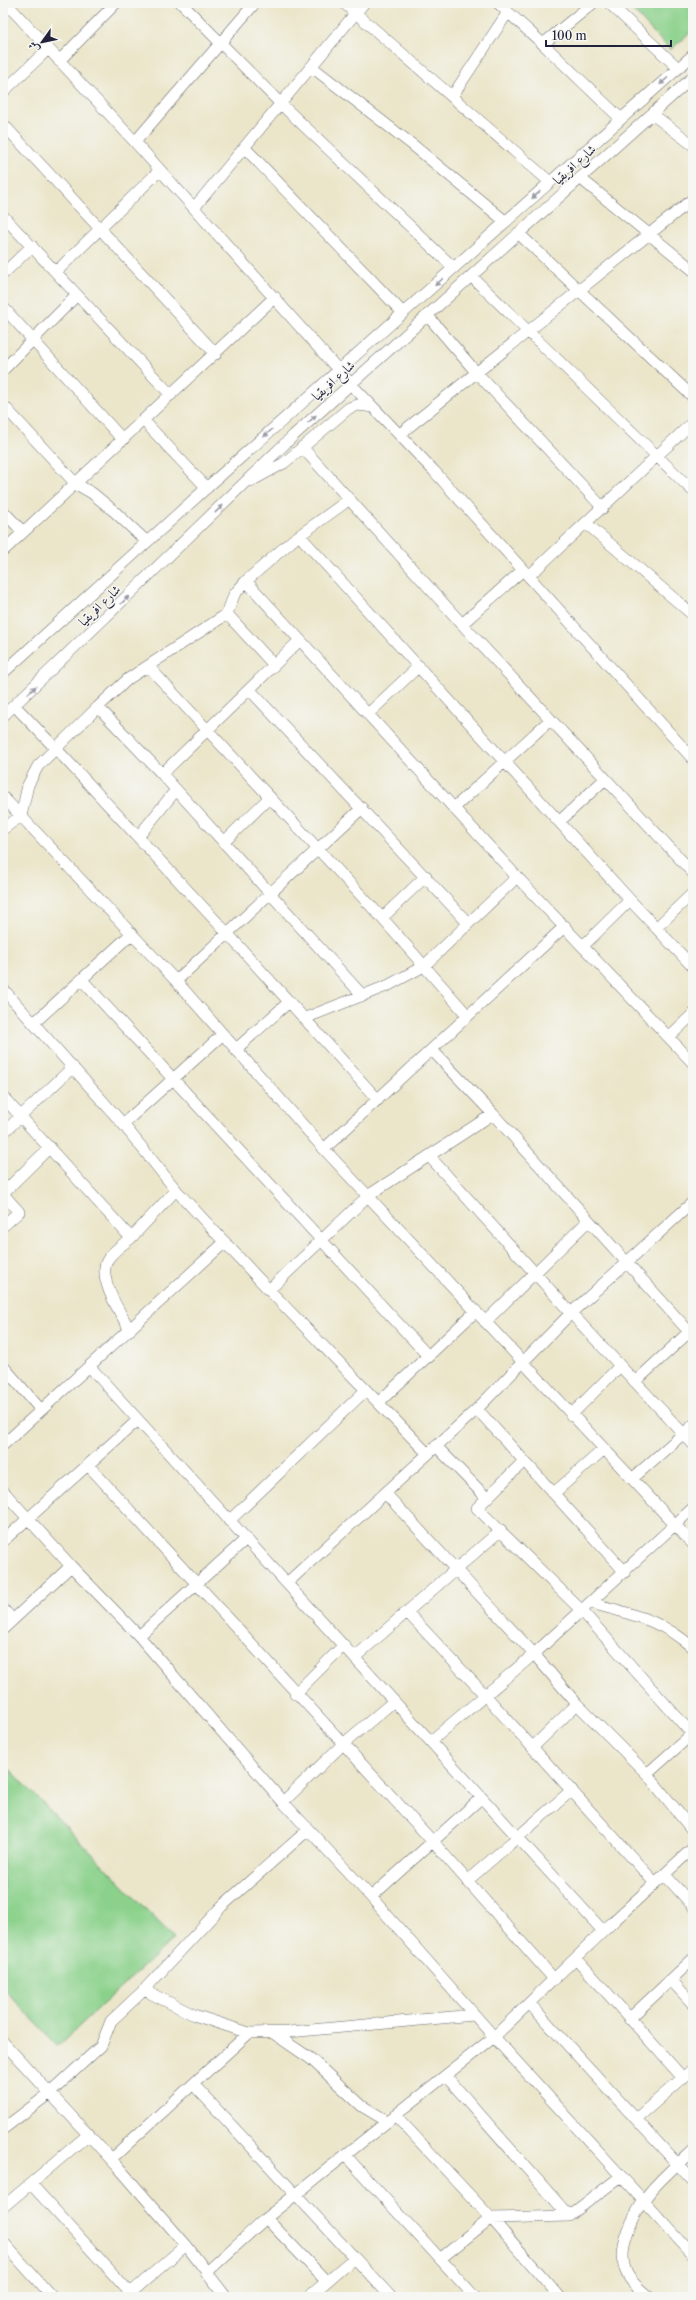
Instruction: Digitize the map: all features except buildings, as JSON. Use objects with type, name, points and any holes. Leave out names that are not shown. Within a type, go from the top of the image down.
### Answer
[{"type":"street","points":[[6,3],[135,142],[276,298],[350,383],[400,434],[693,759]]},
{"type":"street","points":[[59,61],[116,3]]},
{"type":"street","points":[[181,3],[282,105],[454,268]]},
{"type":"street","points":[[135,142],[255,3]]},
{"type":"street","points":[[344,3],[452,95],[550,182]]},
{"type":"street","points":[[194,208],[282,105],[364,3]]},
{"type":"street","points":[[498,3],[621,119]]},
{"type":"street","points":[[543,44],[593,3]]},
{"type":"street","points":[[609,3],[678,68]]},
{"type":"street","points":[[452,95],[508,12]]},
{"type":"street","points":[[3,92],[48,49]]},
{"type":"street","name":"شارع افريقيا","points":[[3,673],[207,488],[693,54]]},
{"type":"street","points":[[312,67],[414,146],[506,222]]},
{"type":"street","name":"شارع افريقيا","points":[[3,716],[350,383],[693,77]]},
{"type":"street","points":[[652,114],[693,145]]},
{"type":"street","points":[[3,124],[101,228],[216,354]]},
{"type":"street","points":[[244,148],[403,314]]},
{"type":"street","points":[[56,272],[160,170]]},
{"type":"street","points":[[580,178],[693,270]]},
{"type":"street","points":[[400,434],[693,200]]},
{"type":"street","points":[[3,216],[172,395]]},
{"type":"street","points":[[518,233],[693,397]]},
{"type":"street","points":[[3,274],[32,246]]},
{"type":"street","points":[[470,276],[656,457],[693,491]]},
{"type":"street","points":[[3,370],[77,295]]},
{"type":"street","points":[[3,551],[276,298]]},
{"type":"street","points":[[3,307],[123,440]]},
{"type":"street","points":[[426,315],[476,372],[602,508]]},
{"type":"street","points":[[245,483],[274,470],[349,408],[358,405],[373,407]]},
{"type":"street","points":[[3,406],[76,484],[92,493],[147,542]]},
{"type":"street","points":[[144,421],[207,488]]},
{"type":"street","points":[[462,624],[587,524],[693,422]]},
{"type":"street","points":[[302,447],[550,720],[693,873]]},
{"type":"street","points":[[3,829],[21,816],[28,785],[38,766],[57,749],[98,707],[128,679],[227,614],[234,595],[246,581],[300,536],[350,500]]},
{"type":"street","points":[[3,511],[23,532]]},
{"type":"street","points":[[587,524],[693,615]]},
{"type":"street","points":[[300,536],[506,761],[630,900],[693,966]]},
{"type":"street","points":[[246,581],[455,807],[517,877],[693,1063]]},
{"type":"street","points":[[227,614],[274,665]]},
{"type":"street","points":[[162,774],[300,640]]},
{"type":"street","points":[[148,666],[382,918],[468,1016]]},
{"type":"street","points":[[368,714],[419,666]]},
{"type":"street","points":[[250,690],[426,876],[468,923]]},
{"type":"street","points":[[15,706],[57,749],[227,933],[378,1100]]},
{"type":"street","points":[[98,707],[162,774],[363,996]]},
{"type":"street","points":[[455,807],[550,720]]},
{"type":"street","points":[[560,821],[605,779]]},
{"type":"street","points":[[138,837],[176,790]]},
{"type":"street","points":[[3,797],[130,935],[176,982],[324,1149],[369,1195],[522,1362],[693,1544]]},
{"type":"street","points":[[224,842],[270,797]]},
{"type":"street","points":[[176,982],[362,808]]},
{"type":"street","points":[[382,918],[426,876]]},
{"type":"street","points":[[305,1018],[396,982],[424,966],[517,877]]},
{"type":"street","points":[[656,928],[693,893]]},
{"type":"street","points":[[582,946],[630,900]]},
{"type":"street","points":[[324,1149],[565,926]]},
{"type":"street","points":[[34,1023],[130,935]]},
{"type":"street","points":[[82,980],[172,1081],[429,1357]]},
{"type":"street","points":[[3,988],[123,1124],[176,1190],[269,1290],[366,1390],[486,1498]]},
{"type":"street","points":[[235,1050],[289,1002]]},
{"type":"street","points":[[668,1037],[693,1014]]},
{"type":"street","points":[[123,1124],[222,1035]]},
{"type":"street","points":[[432,1050],[493,1114],[691,1334],[635,1382]]},
{"type":"street","points":[[3,1133],[73,1067]]},
{"type":"street","points":[[3,1097],[50,1147],[130,1238]]},
{"type":"street","points":[[269,1290],[369,1195],[430,1157],[493,1114]]},
{"type":"street","points":[[3,1226],[19,1212],[3,1194],[50,1147]]},
{"type":"street","points":[[430,1157],[535,1274],[693,1444]]},
{"type":"street","points":[[130,1330],[111,1295],[104,1273],[107,1259],[130,1238],[176,1190]]},
{"type":"street","points":[[287,1583],[477,1410],[571,1313],[625,1262],[693,1202]]},
{"type":"street","points":[[485,1322],[588,1221]]},
{"type":"street","points":[[3,1445],[225,1242]]},
{"type":"street","points":[[379,1402],[476,1312]]},
{"type":"street","points":[[3,1366],[41,1410]]},
{"type":"street","points":[[571,1414],[620,1366]]},
{"type":"street","points":[[90,1367],[603,1931]]},
{"type":"street","points":[[229,1521],[366,1390]]},
{"type":"street","points":[[477,1410],[625,1572]]},
{"type":"street","points":[[3,1541],[138,1420]]},
{"type":"street","points":[[632,1479],[693,1425]]},
{"type":"street","points":[[554,1493],[604,1449]]},
{"type":"street","points":[[524,1461],[477,1508],[482,1515],[502,1530],[582,1611],[692,1734],[647,1774]]},
{"type":"street","points":[[88,1466],[295,1694],[434,1843],[554,1979]]},
{"type":"street","points":[[3,1492],[71,1566],[139,1636],[308,1830],[371,1897],[474,2015],[620,2177],[644,2200],[693,2255]]},
{"type":"street","points":[[385,1493],[534,1654],[577,1704],[647,1774],[693,1832]]},
{"type":"street","points":[[431,1741],[592,1603],[693,1508]]},
{"type":"street","points":[[355,1657],[455,1569],[502,1530]]},
{"type":"street","points":[[139,1636],[246,1539]]},
{"type":"street","points":[[3,1629],[71,1566]]},
{"type":"street","points":[[592,1603],[656,1622],[674,1632],[693,1648]]},
{"type":"street","points":[[3,1609],[13,1620]]},
{"type":"street","points":[[407,1612],[533,1747],[655,1883]]},
{"type":"street","points":[[295,1694],[344,1645]]},
{"type":"street","points":[[283,1802],[342,1745],[394,1701]]},
{"type":"street","points":[[533,1747],[577,1704]]},
{"type":"street","points":[[467,1881],[572,1790]]},
{"type":"street","points":[[371,1897],[434,1843],[481,1798]]},
{"type":"street","points":[[3,2129],[50,2093],[101,2046],[111,2021],[144,1990],[222,1906],[308,1830]]},
{"type":"street","points":[[206,2274],[266,2218],[494,2037],[603,1931],[693,1848]]},
{"type":"street","points":[[665,1875],[693,1906]]},
{"type":"street","points":[[576,1958],[683,2078]]},
{"type":"street","points":[[629,2018],[693,1959]]},
{"type":"street","points":[[671,1980],[693,2004]]},
{"type":"street","points":[[144,1990],[194,2015],[249,2033],[273,2033],[474,2015]]},
{"type":"street","points":[[529,2003],[693,2181]]},
{"type":"street","points":[[111,2159],[249,2033]]},
{"type":"street","points":[[273,2033],[311,2059],[362,2106],[391,2118],[491,2218],[560,2297]]},
{"type":"street","points":[[3,2042],[111,2159],[186,2245],[206,2274],[226,2297]]},
{"type":"street","points":[[636,2119],[693,2069]]},
{"type":"street","points":[[446,2076],[569,2216]]},
{"type":"street","points":[[193,2084],[354,2258],[387,2296]]},
{"type":"street","points":[[3,2207],[89,2134]]},
{"type":"street","points":[[649,2297],[633,2283],[625,2270],[623,2250],[627,2235],[644,2200],[677,2164],[693,2150]]},
{"type":"street","points":[[345,2155],[475,2297]]},
{"type":"street","points":[[440,2259],[491,2218],[569,2216],[620,2177]]},
{"type":"street","points":[[31,2184],[130,2296],[186,2245]]},
{"type":"street","points":[[266,2218],[326,2281]]},
{"type":"street","points":[[3,2242],[52,2297]]},
{"type":"street","points":[[311,2297],[312,2294],[326,2281],[354,2258]]},
{"type":"green space","points":[[626,3],[693,3],[693,30],[670,50]]},
{"type":"green space","points":[[3,1762],[174,1938],[58,2046],[3,1988]]}]
